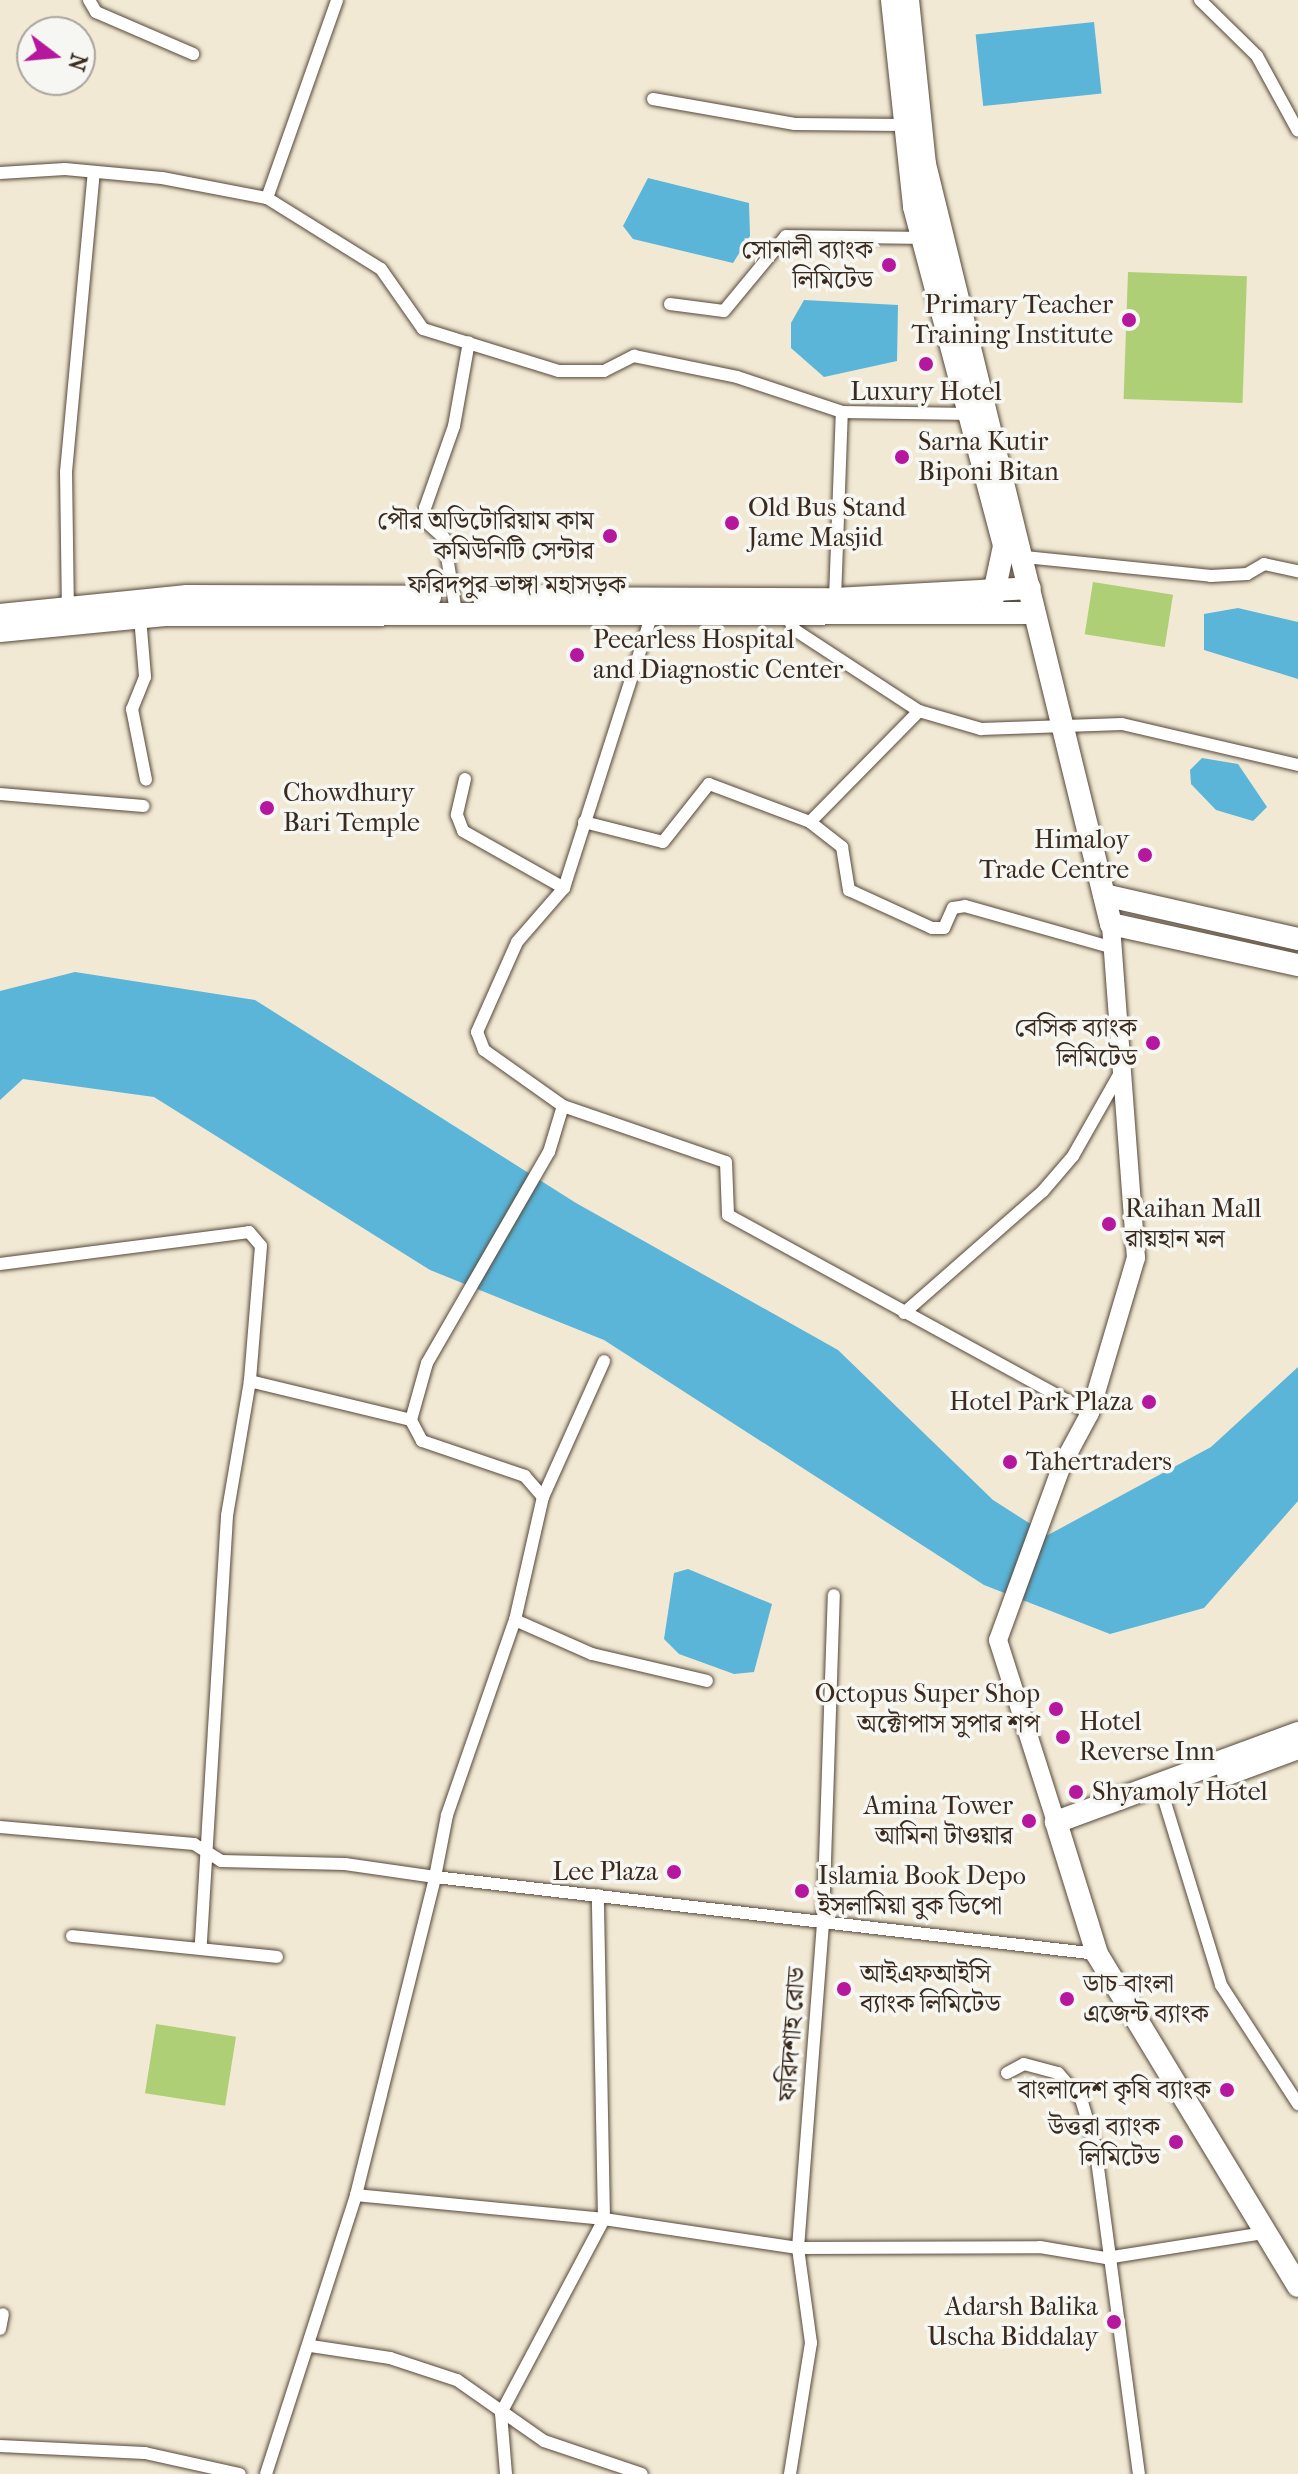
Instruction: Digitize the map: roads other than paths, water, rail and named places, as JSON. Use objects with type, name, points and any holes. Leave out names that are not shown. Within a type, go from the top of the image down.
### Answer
[{"type":"highway","points":[[892,0],[902,125],[921,238],[981,412],[1025,557],[1034,613],[1111,924],[1298,965]]},
{"type":"highway","points":[[908,0],[925,164],[981,412],[1005,555],[994,603],[1030,637],[1050,709],[1062,724]]},
{"type":"highway","name":"ফরিদপুর-ভাঙ্গা মহাসড়ক","points":[[994,603],[1030,588]]},
{"type":"highway","name":"ফরিদপুর-ভাঙ্গা মহাসড়ক","points":[[0,631],[68,616],[187,605],[653,606],[835,599],[878,606]]},
{"type":"highway","name":"ফরিদপুর-ভাঙ্গা মহাসড়ক","points":[[653,606],[786,615],[878,606],[994,603],[1034,613]]},
{"type":"highway","name":"ফরিদপুর-ভাঙ্গা মহাসড়ক","points":[[0,615],[140,617],[187,605]]},
{"type":"highway","points":[[1104,895],[1298,939]]},
{"type":"highway","points":[[1058,1829],[1298,1733]]},
{"type":"highway","points":[[1058,1829],[1298,1748]]},
{"type":"highway","points":[[1058,1829],[1097,1954],[1263,2233],[1298,2286]]},
{"type":"main road","points":[[1058,1829],[998,1640],[1062,1465],[1090,1413],[1136,1258],[1127,1061],[1111,924]]},
{"type":"street","points":[[89,0],[96,12],[193,54]]},
{"type":"street","points":[[267,198],[337,0]]},
{"type":"street","points":[[1200,0],[1257,56],[1298,131]]},
{"type":"street","points":[[653,99],[795,124],[902,125]]},
{"type":"street","points":[[68,616],[66,472],[94,172]]},
{"type":"street","points":[[0,173],[94,172],[267,198],[381,269],[423,329],[583,374],[634,356],[737,377],[842,412],[981,412]]},
{"type":"street","points":[[670,304],[724,311],[786,236],[921,238]]},
{"type":"street","points":[[455,605],[444,538],[425,521],[425,508],[454,426],[469,342]]},
{"type":"street","points":[[835,599],[842,412]]},
{"type":"street","points":[[1025,557],[1211,576],[1247,574],[1264,564],[1298,571]]},
{"type":"street","points":[[653,606],[564,888],[517,942],[477,1032],[484,1050],[563,1106],[726,1162],[728,1215],[1090,1413]]},
{"type":"street","points":[[786,615],[795,630],[919,711],[981,729],[1122,724],[1298,765]]},
{"type":"street","points":[[140,617],[145,677],[132,709],[146,780]]},
{"type":"street","points":[[810,822],[919,711]]},
{"type":"street","points":[[465,779],[457,815],[463,831],[564,888]]},
{"type":"street","points":[[584,822],[663,842],[709,784],[810,822],[842,847],[849,890],[932,928],[944,928],[953,908],[965,906],[1113,948]]},
{"type":"street","points":[[0,794],[143,806]]},
{"type":"street","points":[[904,1313],[1043,1191],[1073,1156],[1127,1061]]},
{"type":"street","points":[[543,1497],[525,1476],[422,1441],[411,1420],[427,1363],[549,1152],[563,1106]]},
{"type":"street","points":[[0,1264],[249,1232],[261,1246],[250,1381],[227,1516],[201,1944]]},
{"type":"street","points":[[266,2474],[311,2346],[356,2195],[435,1877],[447,1815],[515,1620],[543,1497],[604,1361]]},
{"type":"street","points":[[250,1381],[411,1420]]},
{"type":"street","name":"ফরিদশাহ রোড","points":[[790,2474],[811,2343],[798,2248],[823,1921],[834,1595]]},
{"type":"street","points":[[515,1620],[592,1654],[707,1681]]},
{"type":"street","points":[[1163,1796],[1221,1985],[1298,2104]]},
{"type":"street","points":[[0,1827],[205,1846],[221,1861],[345,1864],[1097,1954]]},
{"type":"street","points":[[506,2474],[501,2413],[604,2219],[598,1895]]},
{"type":"street","points":[[72,1936],[201,1944],[277,1957]]},
{"type":"street","points":[[1007,2073],[1024,2064],[1058,2073],[1081,2099],[1095,2145],[1106,2258],[1139,2474]]},
{"type":"street","points":[[356,2195],[604,2219],[798,2248],[1040,2247],[1106,2258],[1263,2233]]},
{"type":"street","points":[[0,2329],[3,2314]]},
{"type":"street","points":[[311,2346],[390,2358],[457,2380],[544,2441],[642,2474]]},
{"type":"street","points":[[0,2446],[145,2453],[240,2474]]},
{"type":"water","points":[[1094,22],[1102,94],[983,106],[976,34]]},
{"type":"water","points":[[648,178],[749,203],[750,236],[733,263],[633,239],[623,226]]},
{"type":"water","points":[[804,300],[898,305],[897,361],[824,377],[791,348],[791,323]]},
{"type":"water","points":[[1238,608],[1298,622],[1298,679],[1204,650],[1204,614]]},
{"type":"water","points":[[1202,758],[1238,764],[1267,807],[1253,821],[1216,810],[1191,784],[1190,770]]},
{"type":"water","points":[[75,972],[255,1000],[576,1203],[838,1350],[993,1500],[1048,1535],[1211,1447],[1298,1367],[1298,1501],[1204,1608],[1110,1634],[984,1585],[604,1340],[430,1270],[154,1097],[23,1079],[0,1100],[0,991]]},
{"type":"water","points":[[688,1569],[772,1604],[754,1672],[734,1674],[679,1654],[664,1639],[674,1573]]},
{"type":"place","name":"সোনালী ব্যাংক লিমিটেড","points":[[889,265]]},
{"type":"place","name":"Primary Teacher Training Institute","points":[[1129,320]]},
{"type":"place","name":"Luxury Hotel","points":[[926,364]]},
{"type":"place","name":"Sarna Kutir Biponi Bitan","points":[[902,457]]},
{"type":"place","name":"Old Bus Stand Jame Masjid","points":[[732,523]]},
{"type":"place","name":"পৌর অডিটোরিয়াম কাম কমিউনিটি সেন্টার","points":[[610,536]]},
{"type":"place","name":"Peearless Hospital and Diagnostic Center","points":[[577,655]]},
{"type":"place","name":"Chowdhury Bari Temple","points":[[267,808]]},
{"type":"place","name":"Himaloy Trade Centre","points":[[1145,855]]},
{"type":"place","name":"বেসিক ব্যাংক লিমিটেড","points":[[1153,1043]]},
{"type":"place","name":"Raihan Mall রায়হান মল","points":[[1109,1224]]},
{"type":"place","name":"Hotel Park Plaza","points":[[1149,1402]]},
{"type":"place","name":"Tahertraders","points":[[1010,1462]]},
{"type":"place","name":"Octopus Super Shop অক্টোপাস সুপার শপ","points":[[1056,1709]]},
{"type":"place","name":"Hotel Reverse Inn","points":[[1063,1737]]},
{"type":"place","name":"Shyamoly Hotel","points":[[1076,1792]]},
{"type":"place","name":"Amina Tower আমিনা টাওয়ার","points":[[1029,1821]]},
{"type":"place","name":"Lee Plaza","points":[[674,1872]]},
{"type":"place","name":"Islamia Book Depo ইসলামিয়া বুক ডিপো","points":[[802,1891]]},
{"type":"place","name":"আইএফআইসি ব্যাংক লিমিটেড","points":[[844,1989]]},
{"type":"place","name":"ডাচ-বাংলা এজেন্ট ব্যাংক","points":[[1067,1999]]},
{"type":"place","name":"বাংলাদেশ কৃষি ব্যাংক","points":[[1227,2090]]},
{"type":"place","name":"উত্তরা ব্যাংক লিমিটেড","points":[[1176,2142]]},
{"type":"place","name":"Adarsh Balika Uscha Biddalay","points":[[1114,2322]]}]
